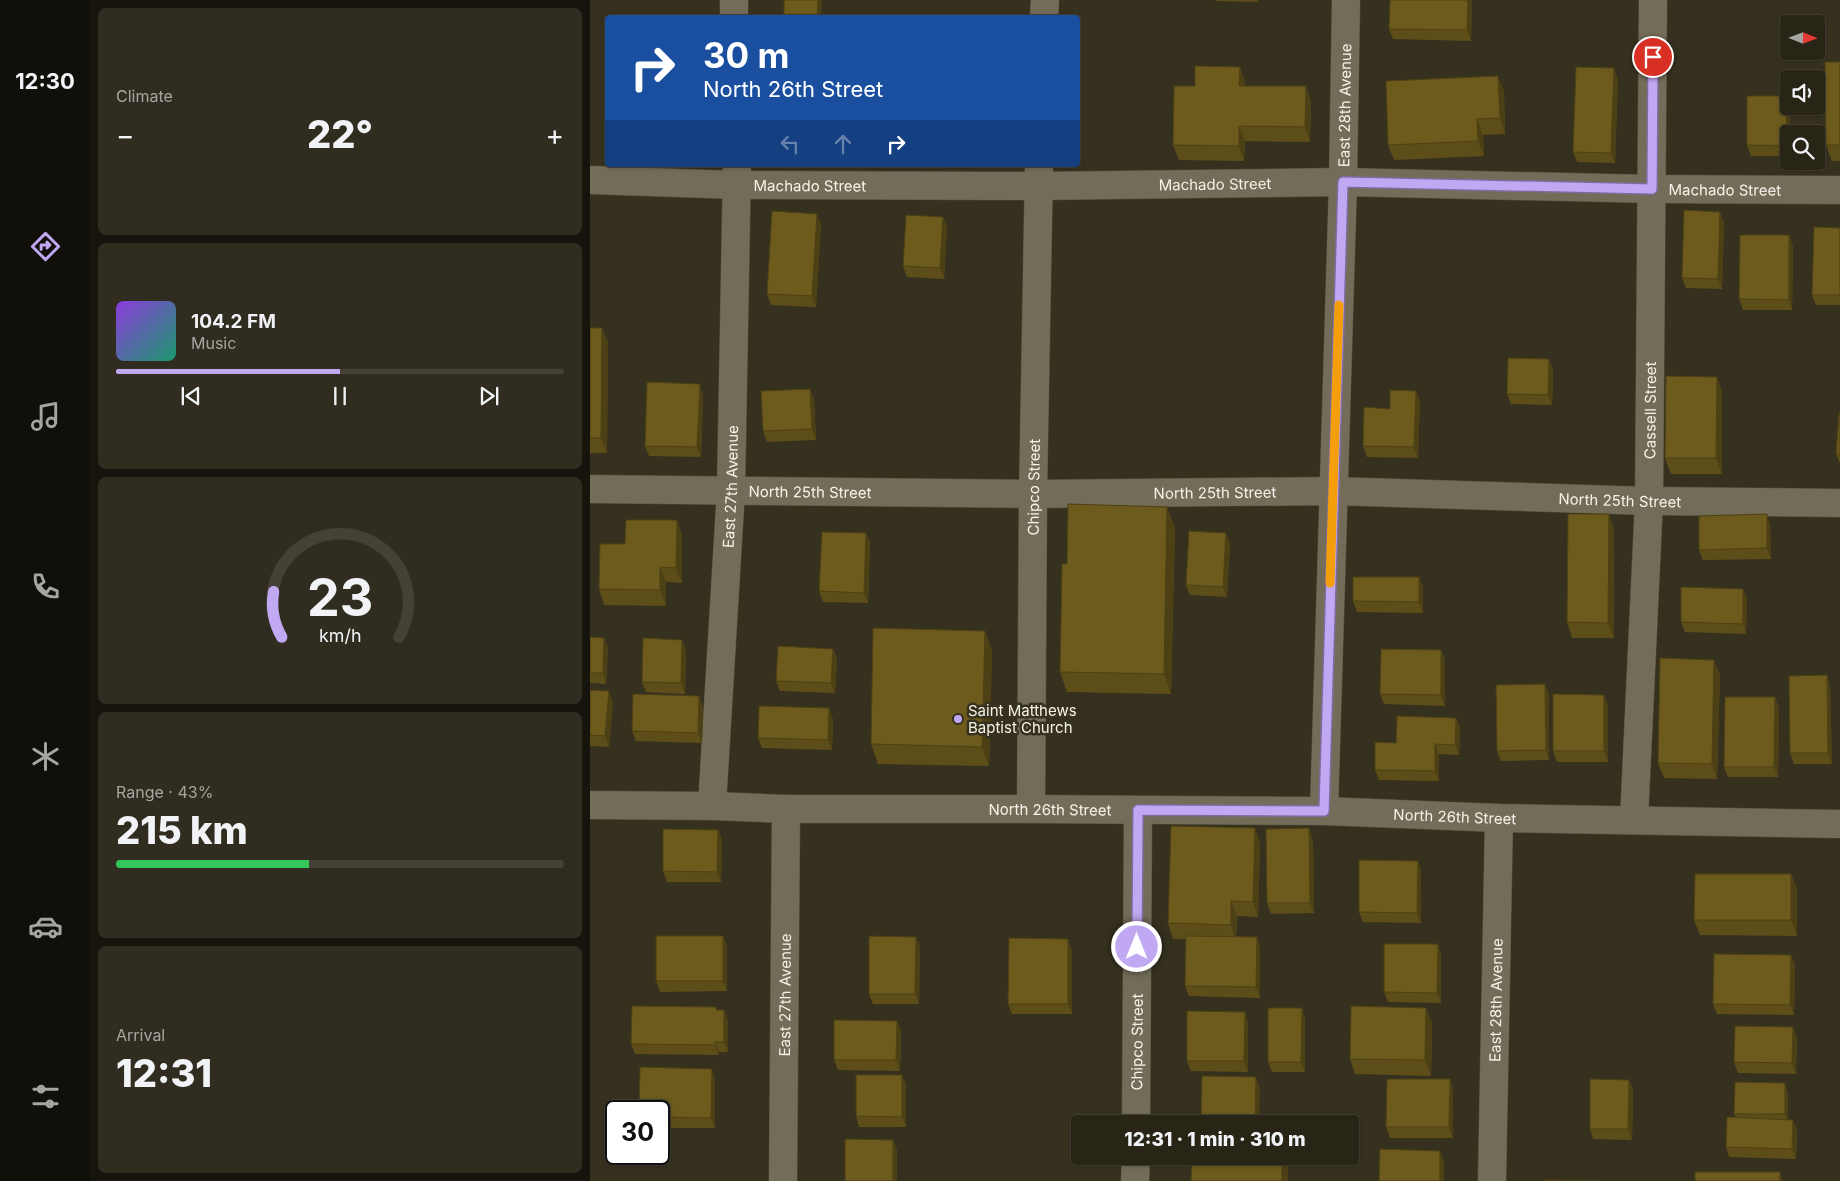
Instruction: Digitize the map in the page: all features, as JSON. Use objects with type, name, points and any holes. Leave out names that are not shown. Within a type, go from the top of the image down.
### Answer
[{"type":"street","points":[[734,0],[734,15]]},
{"type":"street","points":[[1044,15],[1045,0]]},
{"type":"street","name":"East 28th Avenue","points":[[1324,811],[1343,182],[1346,0]]},
{"type":"street","name":"Cassell Street","points":[[1634,820],[1649,501],[1653,0]]},
{"type":"street","name":"Machado Street","points":[[590,180],[737,175],[1038,176],[1652,189],[1840,190]]},
{"type":"street","name":"East 27th Avenue","points":[[712,806],[731,490],[737,175]]},
{"type":"street","name":"Chipco Street","points":[[1031,808],[1038,176]]},
{"type":"street","name":"North 25th Street","points":[[590,488],[1033,494],[1333,490],[1649,501],[1840,503]]},
{"type":"street","name":"North 26th Street","points":[[590,805],[712,806],[786,810],[1031,808],[1324,811],[1499,818],[1840,824]]},
{"type":"street","name":"East 27th Avenue","points":[[783,1181],[786,810]]},
{"type":"street","name":"Chipco Street","points":[[1136,1115],[1138,810]]},
{"type":"street","name":"East 28th Avenue","points":[[1492,1181],[1499,818]]},
{"type":"street","points":[[1135,1181],[1136,1165]]},
{"type":"building","points":[[784,0],[818,0],[817,15],[784,15]]},
{"type":"building","points":[[1390,0],[1468,0],[1467,30],[1389,29]]},
{"type":"building","points":[[1825,62],[1840,62],[1840,145],[1826,145]]},
{"type":"building","points":[[1195,66],[1240,67],[1239,86],[1306,86],[1305,127],[1239,126],[1239,146],[1173,145],[1174,86],[1195,86]]},
{"type":"building","points":[[1576,67],[1614,68],[1611,153],[1573,152]]},
{"type":"building","points":[[1498,76],[1500,118],[1477,119],[1478,141],[1388,145],[1386,81]]},
{"type":"building","points":[[1747,96],[1780,96],[1780,115],[1787,115],[1786,125],[1780,125],[1780,146],[1747,145]]},
{"type":"building","points":[[1684,210],[1720,212],[1718,279],[1682,278]]},
{"type":"building","points":[[772,211],[817,214],[812,296],[767,294]]},
{"type":"building","points":[[906,215],[943,217],[940,268],[903,266]]},
{"type":"building","points":[[1814,227],[1840,228],[1840,295],[1812,295]]},
{"type":"building","points":[[1740,235],[1789,235],[1789,300],[1739,299]]},
{"type":"building","points":[[590,328],[602,328],[601,438],[590,438]]},
{"type":"building","points":[[1508,358],[1549,359],[1548,395],[1507,394]]},
{"type":"building","points":[[1666,376],[1717,377],[1716,458],[1665,458]]},
{"type":"building","points":[[647,382],[700,384],[697,447],[645,446]]},
{"type":"building","points":[[810,389],[812,429],[763,431],[761,391]]},
{"type":"building","points":[[1390,390],[1416,391],[1414,447],[1363,446],[1364,407],[1390,409]]},
{"type":"building","points":[[1839,413],[1840,454],[1836,454]]},
{"type":"building","points":[[1068,504],[1167,507],[1164,674],[1060,672],[1062,564],[1067,564]]},
{"type":"building","points":[[1568,514],[1609,514],[1608,623],[1567,622]]},
{"type":"building","points":[[1767,514],[1767,548],[1699,550],[1699,516]]},
{"type":"building","points":[[626,520],[677,520],[676,568],[660,567],[660,590],[599,589],[600,544],[625,544]]},
{"type":"building","points":[[1189,531],[1226,533],[1223,587],[1186,585]]},
{"type":"building","points":[[822,532],[866,533],[864,593],[819,591]]},
{"type":"building","points":[[1353,577],[1419,577],[1419,602],[1353,601]]},
{"type":"building","points":[[1681,587],[1743,589],[1743,624],[1681,622]]},
{"type":"building","points":[[873,628],[985,631],[982,747],[871,744]]},
{"type":"building","points":[[590,637],[604,638],[603,673],[590,673]]},
{"type":"building","points":[[643,638],[682,640],[681,683],[642,682]]},
{"type":"building","points":[[778,646],[833,649],[831,683],[776,681]]},
{"type":"building","points":[[1381,649],[1441,650],[1441,695],[1380,694]]},
{"type":"building","points":[[1660,658],[1714,660],[1712,764],[1658,763]]},
{"type":"building","points":[[1827,675],[1828,753],[1790,753],[1789,676]]},
{"type":"building","points":[[1545,684],[1546,750],[1497,751],[1496,685]]},
{"type":"building","points":[[590,690],[609,691],[605,736],[590,735]]},
{"type":"building","points":[[633,694],[699,696],[698,733],[632,731]]},
{"type":"building","points":[[1553,694],[1604,695],[1604,751],[1553,751]]},
{"type":"building","points":[[1725,697],[1775,697],[1774,767],[1724,767]]},
{"type":"building","points":[[759,706],[829,708],[828,740],[758,738]]},
{"type":"building","points":[[1397,716],[1456,718],[1455,745],[1435,744],[1435,771],[1375,770],[1375,742],[1396,743]]},
{"type":"building","points":[[1171,826],[1255,828],[1253,902],[1231,901],[1231,925],[1168,923]]},
{"type":"building","points":[[1309,828],[1310,903],[1267,903],[1266,829]]},
{"type":"building","points":[[663,829],[718,830],[717,872],[663,871]]},
{"type":"building","points":[[1359,860],[1418,861],[1417,913],[1359,912]]},
{"type":"building","points":[[1695,874],[1791,874],[1791,920],[1694,920]]},
{"type":"building","points":[[656,936],[723,936],[723,981],[656,981]]},
{"type":"building","points":[[869,936],[916,937],[915,994],[869,994]]},
{"type":"building","points":[[1186,936],[1257,937],[1256,987],[1185,986]]},
{"type":"building","points":[[1009,938],[1068,939],[1068,1004],[1008,1004]]},
{"type":"building","points":[[1384,944],[1438,944],[1437,993],[1384,992]]},
{"type":"building","points":[[1714,954],[1791,955],[1790,1005],[1713,1004]]},
{"type":"building","points":[[632,1006],[716,1007],[716,1010],[724,1010],[724,1042],[715,1042],[715,1045],[631,1044]]},
{"type":"building","points":[[1351,1006],[1426,1008],[1425,1060],[1350,1059]]},
{"type":"building","points":[[1268,1008],[1302,1008],[1301,1062],[1268,1062]]},
{"type":"building","points":[[1187,1011],[1245,1012],[1244,1061],[1187,1061]]},
{"type":"building","points":[[834,1020],[897,1021],[896,1060],[834,1060]]},
{"type":"building","points":[[1735,1026],[1793,1027],[1792,1063],[1734,1062]]},
{"type":"building","points":[[640,1067],[712,1069],[711,1118],[670,1117],[670,1100],[639,1100]]},
{"type":"building","points":[[856,1075],[902,1075],[902,1117],[856,1116]]},
{"type":"building","points":[[1202,1076],[1256,1077],[1255,1115],[1201,1115]]},
{"type":"building","points":[[1387,1079],[1450,1079],[1449,1127],[1386,1127]]},
{"type":"building","points":[[1590,1079],[1629,1080],[1628,1129],[1590,1129]]},
{"type":"building","points":[[1735,1082],[1785,1083],[1785,1114],[1734,1114]]},
{"type":"building","points":[[1727,1117],[1793,1120],[1792,1149],[1726,1147]]},
{"type":"building","points":[[845,1139],[893,1140],[893,1181],[845,1181]]},
{"type":"building","points":[[1380,1149],[1440,1151],[1440,1181],[1379,1181]]},
{"type":"building","points":[[1192,1165],[1282,1165],[1282,1181],[1191,1181]]},
{"type":"building","points":[[1695,1172],[1780,1172],[1780,1181],[1695,1181]]},
{"type":"building","points":[[1544,1180],[1600,1181],[1544,1181]]},
{"type":"slow traffic","points":[[1330,583],[1339,305]]},
{"type":"place","name":"Saint Matthews Baptist Church","points":[[958,719]]},
{"type":"route","points":[[1137,947],[1138,810],[1324,811],[1343,182],[1652,189],[1653,57]]}]
